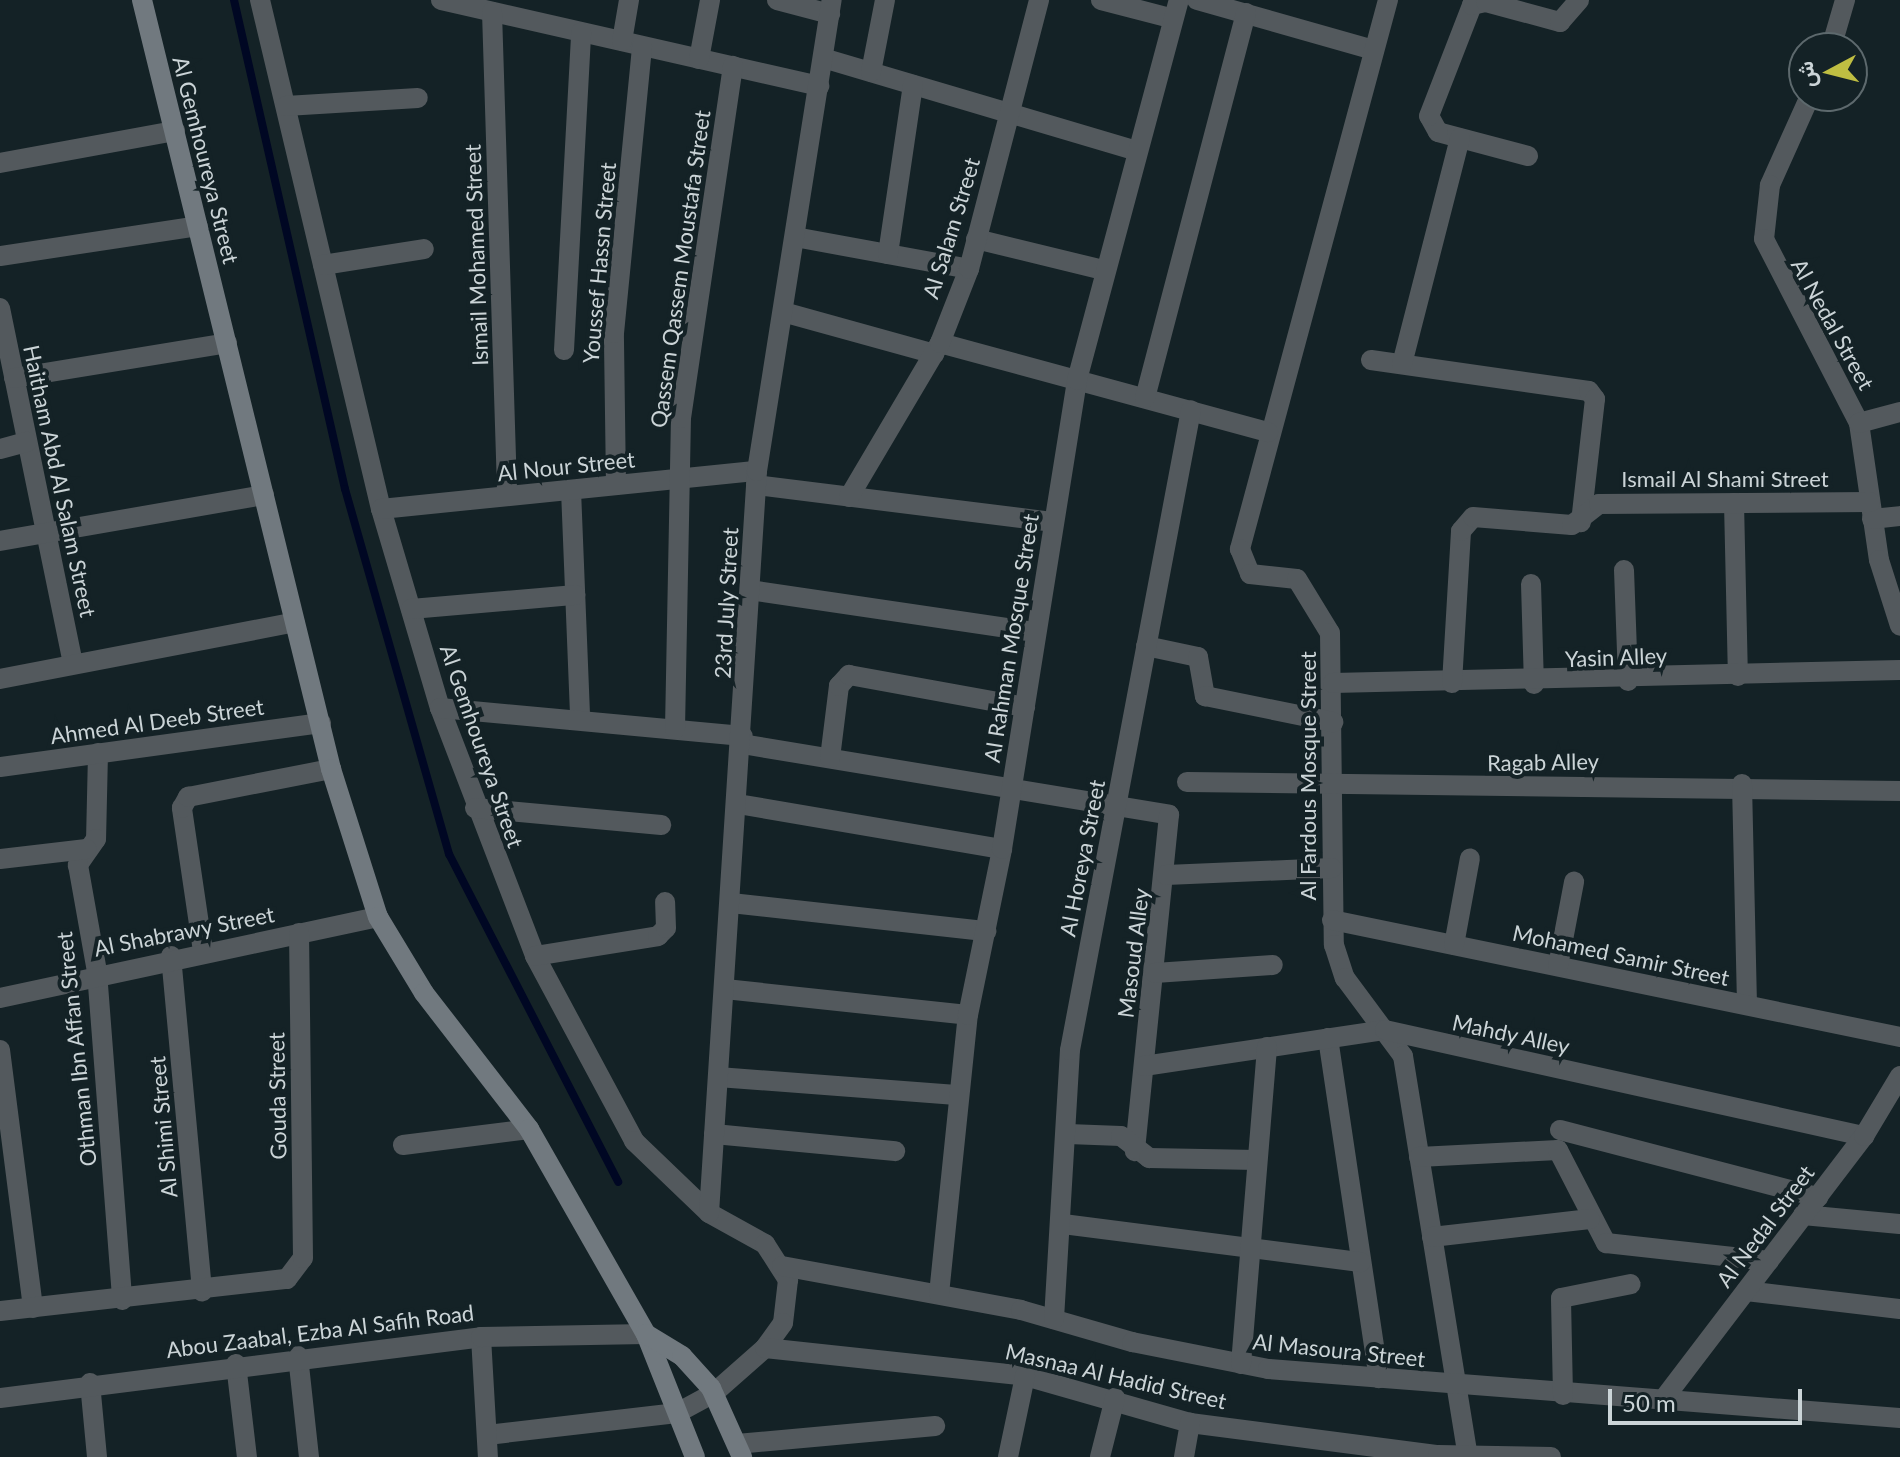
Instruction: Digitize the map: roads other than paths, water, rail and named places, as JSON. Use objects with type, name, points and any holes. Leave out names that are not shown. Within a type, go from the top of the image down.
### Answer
[{"type":"main road","name":"Al Gemhoureya Street","points":[[142,0],[331,769],[378,917],[424,993],[529,1129],[646,1334],[695,1457]]},
{"type":"main road","name":"Al Gemhoureya Street","points":[[646,1334],[682,1356],[714,1393],[740,1451]]},
{"type":"street","name":"Al Gemhoureya Street","points":[[260,0],[381,509],[440,708],[475,808],[535,956],[634,1141],[709,1213],[765,1244],[782,1266]]},
{"type":"street","points":[[441,0],[492,12],[533,10],[581,32],[819,86]]},
{"type":"street","points":[[622,41],[629,0]]},
{"type":"street","points":[[699,59],[710,0]]},
{"type":"street","points":[[777,0],[831,7]]},
{"type":"street","points":[[871,72],[885,0]]},
{"type":"street","name":"Al Salam Street","points":[[849,497],[937,349],[969,269],[1039,0]]},
{"type":"street","points":[[1101,0],[1175,9]]},
{"type":"street","points":[[1197,0],[1374,50]]},
{"type":"street","name":"Al Fardous Mosque Street","points":[[1388,0],[1268,432],[1240,549],[1250,574],[1297,579],[1318,603],[1330,633],[1333,683],[1332,920],[1345,978],[1403,1056],[1468,1456]]},
{"type":"street","points":[[1528,156],[1438,132],[1429,116],[1468,8],[1486,2],[1560,22],[1579,0]]},
{"type":"street","points":[[1836,32],[1845,0]]},
{"type":"street","name":"23rd July Street","points":[[709,1213],[738,804],[756,478],[831,7]]},
{"type":"street","name":"Al Rahman Mosque Street","points":[[939,1294],[956,1095],[968,1015],[1002,849],[1077,380],[1134,150],[1175,9]]},
{"type":"street","name":"Ismail Mohamed Street","points":[[492,12],[507,496]]},
{"type":"street","points":[[1145,398],[1246,13]]},
{"type":"street","points":[[564,350],[581,32]]},
{"type":"street","name":"Youssef Hassn Street","points":[[616,485],[614,333],[642,46]]},
{"type":"street","points":[[823,58],[1134,150]]},
{"type":"street","name":"Qassem Qassem Moustafa Street","points":[[675,729],[680,479],[687,372],[733,66]]},
{"type":"street","points":[[888,254],[913,85]]},
{"type":"street","points":[[286,106],[418,98]]},
{"type":"street","name":"Al Nedal Street","points":[[1803,112],[1770,185],[1764,239],[1859,423],[1871,511],[1900,626]]},
{"type":"street","points":[[0,163],[175,131]]},
{"type":"street","points":[[1402,364],[1460,138]]},
{"type":"street","points":[[0,256],[198,226]]},
{"type":"street","points":[[795,237],[969,269]]},
{"type":"street","points":[[976,239],[1103,270]]},
{"type":"street","points":[[323,265],[424,249]]},
{"type":"street","name":"Haitham Abd Al Salam Street","points":[[0,308],[8,367],[27,442],[73,664]]},
{"type":"street","points":[[783,312],[1077,380],[1268,432]]},
{"type":"street","points":[[8,367],[227,343]]},
{"type":"street","points":[[1371,360],[1589,391],[1595,399],[1581,522],[1479,517],[1464,525],[1452,683]]},
{"type":"street","name":"Al Horeya Street","points":[[1054,1319],[1063,1224],[1070,1050],[1191,410]]},
{"type":"street","points":[[1859,423],[1900,412]]},
{"type":"street","points":[[0,449],[27,442]]},
{"type":"street","name":"Al Nour Street","points":[[381,509],[680,479],[756,478],[849,497],[1054,522]]},
{"type":"street","points":[[571,490],[580,719]]},
{"type":"street","points":[[0,541],[264,495]]},
{"type":"street","points":[[1734,503],[1738,676]]},
{"type":"street","name":"Ismail Al Shami Street","points":[[1581,522],[1599,504],[1734,503],[1871,511],[1900,516]]},
{"type":"street","points":[[1624,570],[1628,681]]},
{"type":"street","points":[[1531,584],[1534,684]]},
{"type":"street","points":[[750,590],[1036,632]]},
{"type":"street","points":[[411,609],[575,595]]},
{"type":"street","points":[[0,679],[295,622]]},
{"type":"street","points":[[1146,646],[1198,657],[1205,696],[1333,722]]},
{"type":"street","name":"Yasin Alley","points":[[1333,683],[1534,684],[1900,670]]},
{"type":"street","points":[[830,758],[839,686],[849,675],[1025,707]]},
{"type":"street","points":[[440,708],[675,729],[1116,805]]},
{"type":"street","name":"Ahmed Al Deeb Street","points":[[0,767],[321,723]]},
{"type":"street","name":"Othman Ibn Affan Street","points":[[98,753],[97,835],[78,865],[97,972],[122,1300]]},
{"type":"street","points":[[203,951],[182,808],[188,797],[331,769]]},
{"type":"street","name":"Ragab Alley","points":[[1187,782],[1332,789],[1742,784],[1900,791]]},
{"type":"street","points":[[1742,784],[1747,1005]]},
{"type":"street","points":[[738,804],[1002,849]]},
{"type":"street","name":"Masoud Alley","points":[[1116,805],[1169,815],[1166,875],[1135,1151]]},
{"type":"street","points":[[475,808],[661,825]]},
{"type":"street","points":[[0,859],[86,849]]},
{"type":"street","points":[[1454,945],[1470,858]]},
{"type":"street","points":[[1166,875],[1332,868]]},
{"type":"street","points":[[1558,966],[1574,882]]},
{"type":"street","points":[[535,956],[658,936],[666,928],[665,902]]},
{"type":"street","points":[[731,903],[986,931]]},
{"type":"street","name":"Al Shabrawy Street","points":[[0,998],[171,956],[378,917]]},
{"type":"street","name":"Mohamed Samir Street","points":[[1332,920],[1900,1037]]},
{"type":"street","name":"Gouda Street","points":[[202,1292],[278,1283],[303,1258],[299,933]]},
{"type":"street","name":"Al Shimi Street","points":[[171,956],[202,1292]]},
{"type":"street","points":[[1155,973],[1273,965]]},
{"type":"street","points":[[725,989],[968,1015]]},
{"type":"street","name":"Mahdy Alley","points":[[1144,1066],[1385,1030],[1864,1136]]},
{"type":"street","points":[[1328,1038],[1379,1378]]},
{"type":"street","points":[[1241,1364],[1267,1047]]},
{"type":"street","points":[[0,1050],[10,1203],[33,1308]]},
{"type":"street","name":"Al Nedal Street","points":[[1662,1401],[1864,1136],[1890,1115],[1900,1076]]},
{"type":"street","points":[[718,1077],[956,1095]]},
{"type":"street","points":[[403,1145],[529,1129]]},
{"type":"street","points":[[1560,1130],[1818,1197]]},
{"type":"street","points":[[714,1134],[895,1151]]},
{"type":"street","points":[[1068,1134],[1121,1136],[1135,1151],[1257,1160]]},
{"type":"street","points":[[1419,1157],[1558,1150],[1590,1219],[1611,1245],[1769,1261]]},
{"type":"street","points":[[1803,1215],[1900,1224]]},
{"type":"street","points":[[1432,1237],[1590,1219]]},
{"type":"street","points":[[1063,1224],[1361,1262]]},
{"type":"street","points":[[487,1435],[677,1413],[714,1393],[765,1348],[789,1302],[782,1266]]},
{"type":"street","name":"Al Masoura Street","points":[[782,1266],[939,1294],[1241,1364],[1457,1387],[1900,1418]]},
{"type":"street","points":[[1563,1395],[1561,1298],[1631,1284]]},
{"type":"street","points":[[1746,1291],[1900,1309]]},
{"type":"street","points":[[0,1311],[202,1292]]},
{"type":"street","name":"Abou Zaabal, Ezba Al Safih Road","points":[[0,1398],[298,1356],[481,1337],[646,1334]]},
{"type":"street","points":[[481,1337],[487,1457]]},
{"type":"street","name":"Masnaa Al Hadid Street","points":[[765,1348],[1025,1376],[1115,1398],[1190,1423],[1338,1449],[1438,1456],[1551,1457]]},
{"type":"street","points":[[298,1356],[309,1457]]},
{"type":"street","points":[[236,1364],[247,1457]]},
{"type":"street","points":[[1008,1457],[1025,1376]]},
{"type":"street","points":[[90,1383],[97,1457]]},
{"type":"street","points":[[1100,1457],[1115,1398]]},
{"type":"street","points":[[1184,1457],[1190,1423]]},
{"type":"street","points":[[740,1451],[935,1426]]},
{"type":"waterway","points":[[234,0],[345,489],[449,854],[618,1182]]}]
